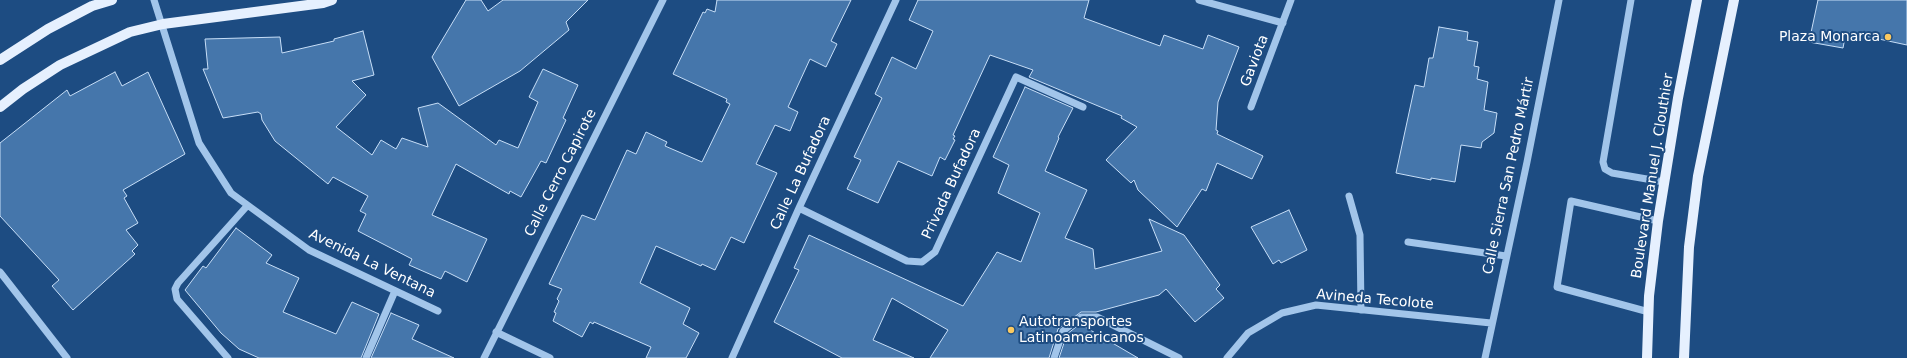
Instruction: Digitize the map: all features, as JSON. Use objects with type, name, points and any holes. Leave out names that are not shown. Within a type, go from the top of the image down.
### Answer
[{"type":"main road","points":[[0,60],[48,29],[92,6],[112,0]]},
{"type":"main road","points":[[0,107],[23,89],[60,65],[130,32],[162,24],[323,3],[332,0]]},
{"type":"main road","name":"Boulevard Manuel J. Clouthier","points":[[1646,358],[1648,312],[1658,221],[1697,0]]},
{"type":"main road","points":[[1684,358],[1689,247],[1698,176],[1734,0]]},
{"type":"street","name":"Avenida La Ventana","points":[[154,0],[199,143],[231,193],[309,250],[438,311]]},
{"type":"street","name":"Calle Cerro Capirote","points":[[484,358],[663,0]]},
{"type":"street","name":"Calle La Bufadora","points":[[732,358],[799,208],[896,0]]},
{"type":"street","points":[[1199,0],[1283,23]]},
{"type":"street","name":"Gaviota","points":[[1251,107],[1291,0]]},
{"type":"street","name":"Calle Sierra San Pedro Mártir","points":[[1485,358],[1491,323],[1559,0]]},
{"type":"street","points":[[1631,0],[1603,162],[1606,169],[1612,173],[1664,182]]},
{"type":"street","name":"Privada Bufadora","points":[[799,208],[907,261],[922,262],[935,252],[1016,77],[1083,107]]},
{"type":"street","points":[[1349,196],[1360,235],[1361,310]]},
{"type":"street","points":[[1648,312],[1557,287],[1572,201],[1658,221]]},
{"type":"street","points":[[228,358],[177,299],[175,289],[178,283],[247,206]]},
{"type":"street","points":[[1408,242],[1506,256]]},
{"type":"street","points":[[0,272],[67,358]]},
{"type":"street","points":[[366,358],[395,291]]},
{"type":"street","name":"Avineda Tecolote","points":[[1227,358],[1248,333],[1282,313],[1316,306],[1491,323]]},
{"type":"street","points":[[1054,358],[1063,331],[1082,317],[1097,316],[1179,358]]},
{"type":"street","points":[[496,332],[550,358]]},
{"type":"building","points":[[466,0],[481,0],[488,11],[503,0],[588,0],[566,22],[569,30],[520,71],[459,106],[432,57]]},
{"type":"building","points":[[717,0],[851,0],[831,41],[837,44],[826,67],[810,59],[788,107],[798,112],[790,131],[775,125],[756,164],[777,173],[744,243],[731,237],[715,270],[702,264],[701,266],[656,246],[640,283],[690,308],[683,324],[699,333],[686,358],[646,358],[651,347],[594,322],[593,324],[590,322],[582,337],[553,321],[556,313],[554,312],[559,301],[557,299],[562,289],[549,284],[582,215],[595,220],[627,150],[636,154],[646,132],[667,142],[665,146],[702,162],[730,104],[726,102],[727,99],[673,74],[703,12],[705,13],[707,9],[715,12]]},
{"type":"building","points":[[918,0],[1089,0],[1084,18],[1160,46],[1164,35],[1203,49],[1208,35],[1239,47],[1218,102],[1216,130],[1218,131],[1217,134],[1263,156],[1252,179],[1217,163],[1206,191],[1202,189],[1177,227],[1138,190],[1134,180],[1131,183],[1106,160],[1137,127],[1121,118],[1122,116],[1029,77],[1033,70],[990,55],[953,135],[955,136],[953,139],[955,140],[945,160],[940,157],[932,176],[898,161],[878,203],[847,189],[861,160],[854,157],[882,98],[875,94],[892,57],[916,69],[933,31],[909,20]]},
{"type":"building","name":"Plaza Monarca","points":[[1818,0],[1907,0],[1907,45],[1846,32],[1843,48],[1809,42]]},
{"type":"building","points":[[1439,27],[1468,32],[1467,40],[1478,42],[1474,66],[1479,67],[1477,79],[1488,82],[1484,110],[1497,113],[1494,133],[1482,142],[1481,148],[1461,145],[1455,182],[1431,178],[1431,180],[1396,173],[1415,85],[1424,87],[1429,58],[1433,58]]},
{"type":"building","points":[[363,31],[374,75],[352,81],[366,95],[336,127],[372,155],[381,140],[396,149],[402,138],[428,147],[418,108],[438,103],[496,145],[499,140],[518,148],[538,102],[529,97],[543,69],[578,85],[563,118],[566,120],[546,163],[541,161],[521,197],[510,191],[509,194],[456,164],[432,215],[487,239],[467,282],[445,271],[441,279],[409,265],[412,259],[358,231],[366,214],[360,211],[368,196],[333,177],[328,184],[275,141],[262,120],[261,114],[258,112],[223,118],[203,69],[208,69],[205,39],[280,37],[282,53],[334,41],[334,39]]},
{"type":"building","points":[[115,72],[122,86],[148,72],[185,154],[123,190],[127,196],[124,198],[138,223],[126,230],[138,245],[132,251],[135,254],[73,310],[52,286],[59,280],[0,216],[0,143],[67,90],[70,96]]},
{"type":"building","points":[[1025,87],[1073,108],[1058,137],[1059,138],[1045,171],[1087,190],[1065,238],[1093,249],[1095,269],[1162,251],[1149,219],[1184,235],[1220,285],[1216,289],[1224,298],[1195,322],[1166,289],[1159,295],[1096,312],[1081,312],[1058,329],[1049,358],[930,358],[948,330],[892,298],[873,340],[914,358],[842,358],[774,322],[799,270],[794,268],[809,235],[963,306],[997,252],[1021,262],[1040,213],[998,193],[1009,165],[993,157]]},
{"type":"building","points":[[1289,210],[1307,250],[1281,263],[1279,260],[1273,264],[1251,227]]},
{"type":"building","points":[[236,228],[272,255],[266,263],[299,278],[283,312],[336,334],[352,302],[379,314],[361,358],[259,358],[239,349],[221,333],[185,290],[203,266],[206,268]]},
{"type":"building","points":[[391,313],[419,325],[412,339],[454,358],[371,358]]},
{"type":"building","points":[[1080,324],[1138,358],[1059,358],[1067,334]]},
{"type":"place","name":"Plaza Monarca","points":[[1888,37]]},
{"type":"place","name":"Autotransportes Latinoamericanos","points":[[1011,330]]}]
